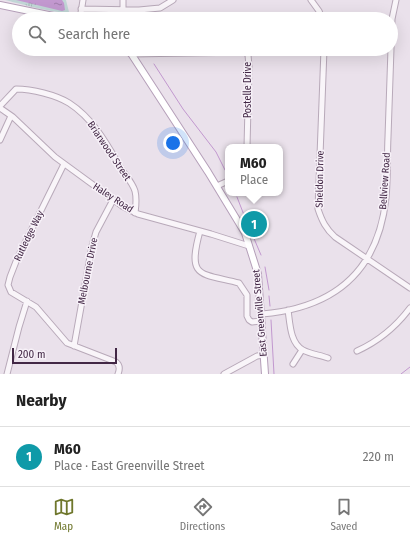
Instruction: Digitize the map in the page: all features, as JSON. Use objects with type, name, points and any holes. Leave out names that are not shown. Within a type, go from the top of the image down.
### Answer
[{"type":"main road","points":[[0,5],[34,12]]},
{"type":"main road","name":"East Greenville Street","points":[[132,56],[217,186],[242,228],[258,274],[265,374]]},
{"type":"street","points":[[81,12],[83,0]]},
{"type":"street","points":[[123,0],[123,9]]},
{"type":"street","points":[[81,9],[139,10],[160,8],[173,0]]},
{"type":"street","points":[[311,0],[319,12]]},
{"type":"street","name":"Bellview Road","points":[[393,12],[396,0]]},
{"type":"street","name":"Postelle Drive","points":[[247,144],[248,56]]},
{"type":"street","name":"Sheldon Drive","points":[[324,56],[318,209],[326,229],[335,237],[410,288]]},
{"type":"street","name":"Bellview Road","points":[[262,314],[314,304],[342,286],[360,270],[380,232],[386,198],[391,56]]},
{"type":"street","name":"Briarwood Street","points":[[0,107],[16,88],[60,98],[70,104],[86,117],[101,136],[134,189],[137,204],[135,213]]},
{"type":"street","name":"Haley Road","points":[[0,107],[55,157],[113,200],[135,213],[249,246]]},
{"type":"street","points":[[0,140],[11,116]]},
{"type":"street","name":"Rutledge Way","points":[[26,301],[11,292],[8,285],[10,277],[64,164]]},
{"type":"street","points":[[217,186],[225,182]]},
{"type":"street","name":"Melbourne Drive","points":[[74,346],[92,246],[96,232],[113,200]]},
{"type":"street","points":[[200,231],[194,260],[198,270],[204,274],[239,283],[247,295],[247,316],[249,320],[252,322],[262,321]]},
{"type":"street","points":[[7,374],[26,301],[36,307],[67,343],[119,364],[120,369],[118,374]]},
{"type":"street","points":[[357,351],[373,344],[389,333],[410,308]]},
{"type":"street","points":[[288,310],[291,333],[302,350],[328,358]]},
{"type":"street","points":[[293,364],[302,350]]},
{"type":"street","points":[[224,374],[257,356],[264,355]]},
{"type":"green space","points":[[5,0],[66,0],[69,12],[57,12]]},
{"type":"water","points":[[16,0],[62,0],[65,10],[62,11]]},
{"type":"waterway","points":[[154,64],[183,109],[216,152],[225,170]]},
{"type":"waterway","points":[[237,197],[244,215]]},
{"type":"waterway","points":[[247,222],[261,255]]},
{"type":"waterway","points":[[265,267],[269,290]]},
{"type":"waterway","points":[[269,296],[270,306]]},
{"type":"waterway","points":[[271,320],[274,374]]},
{"type":"waterway","points":[[401,374],[410,367]]},
{"type":"place","name":"M60","points":[[254,224]]}]
